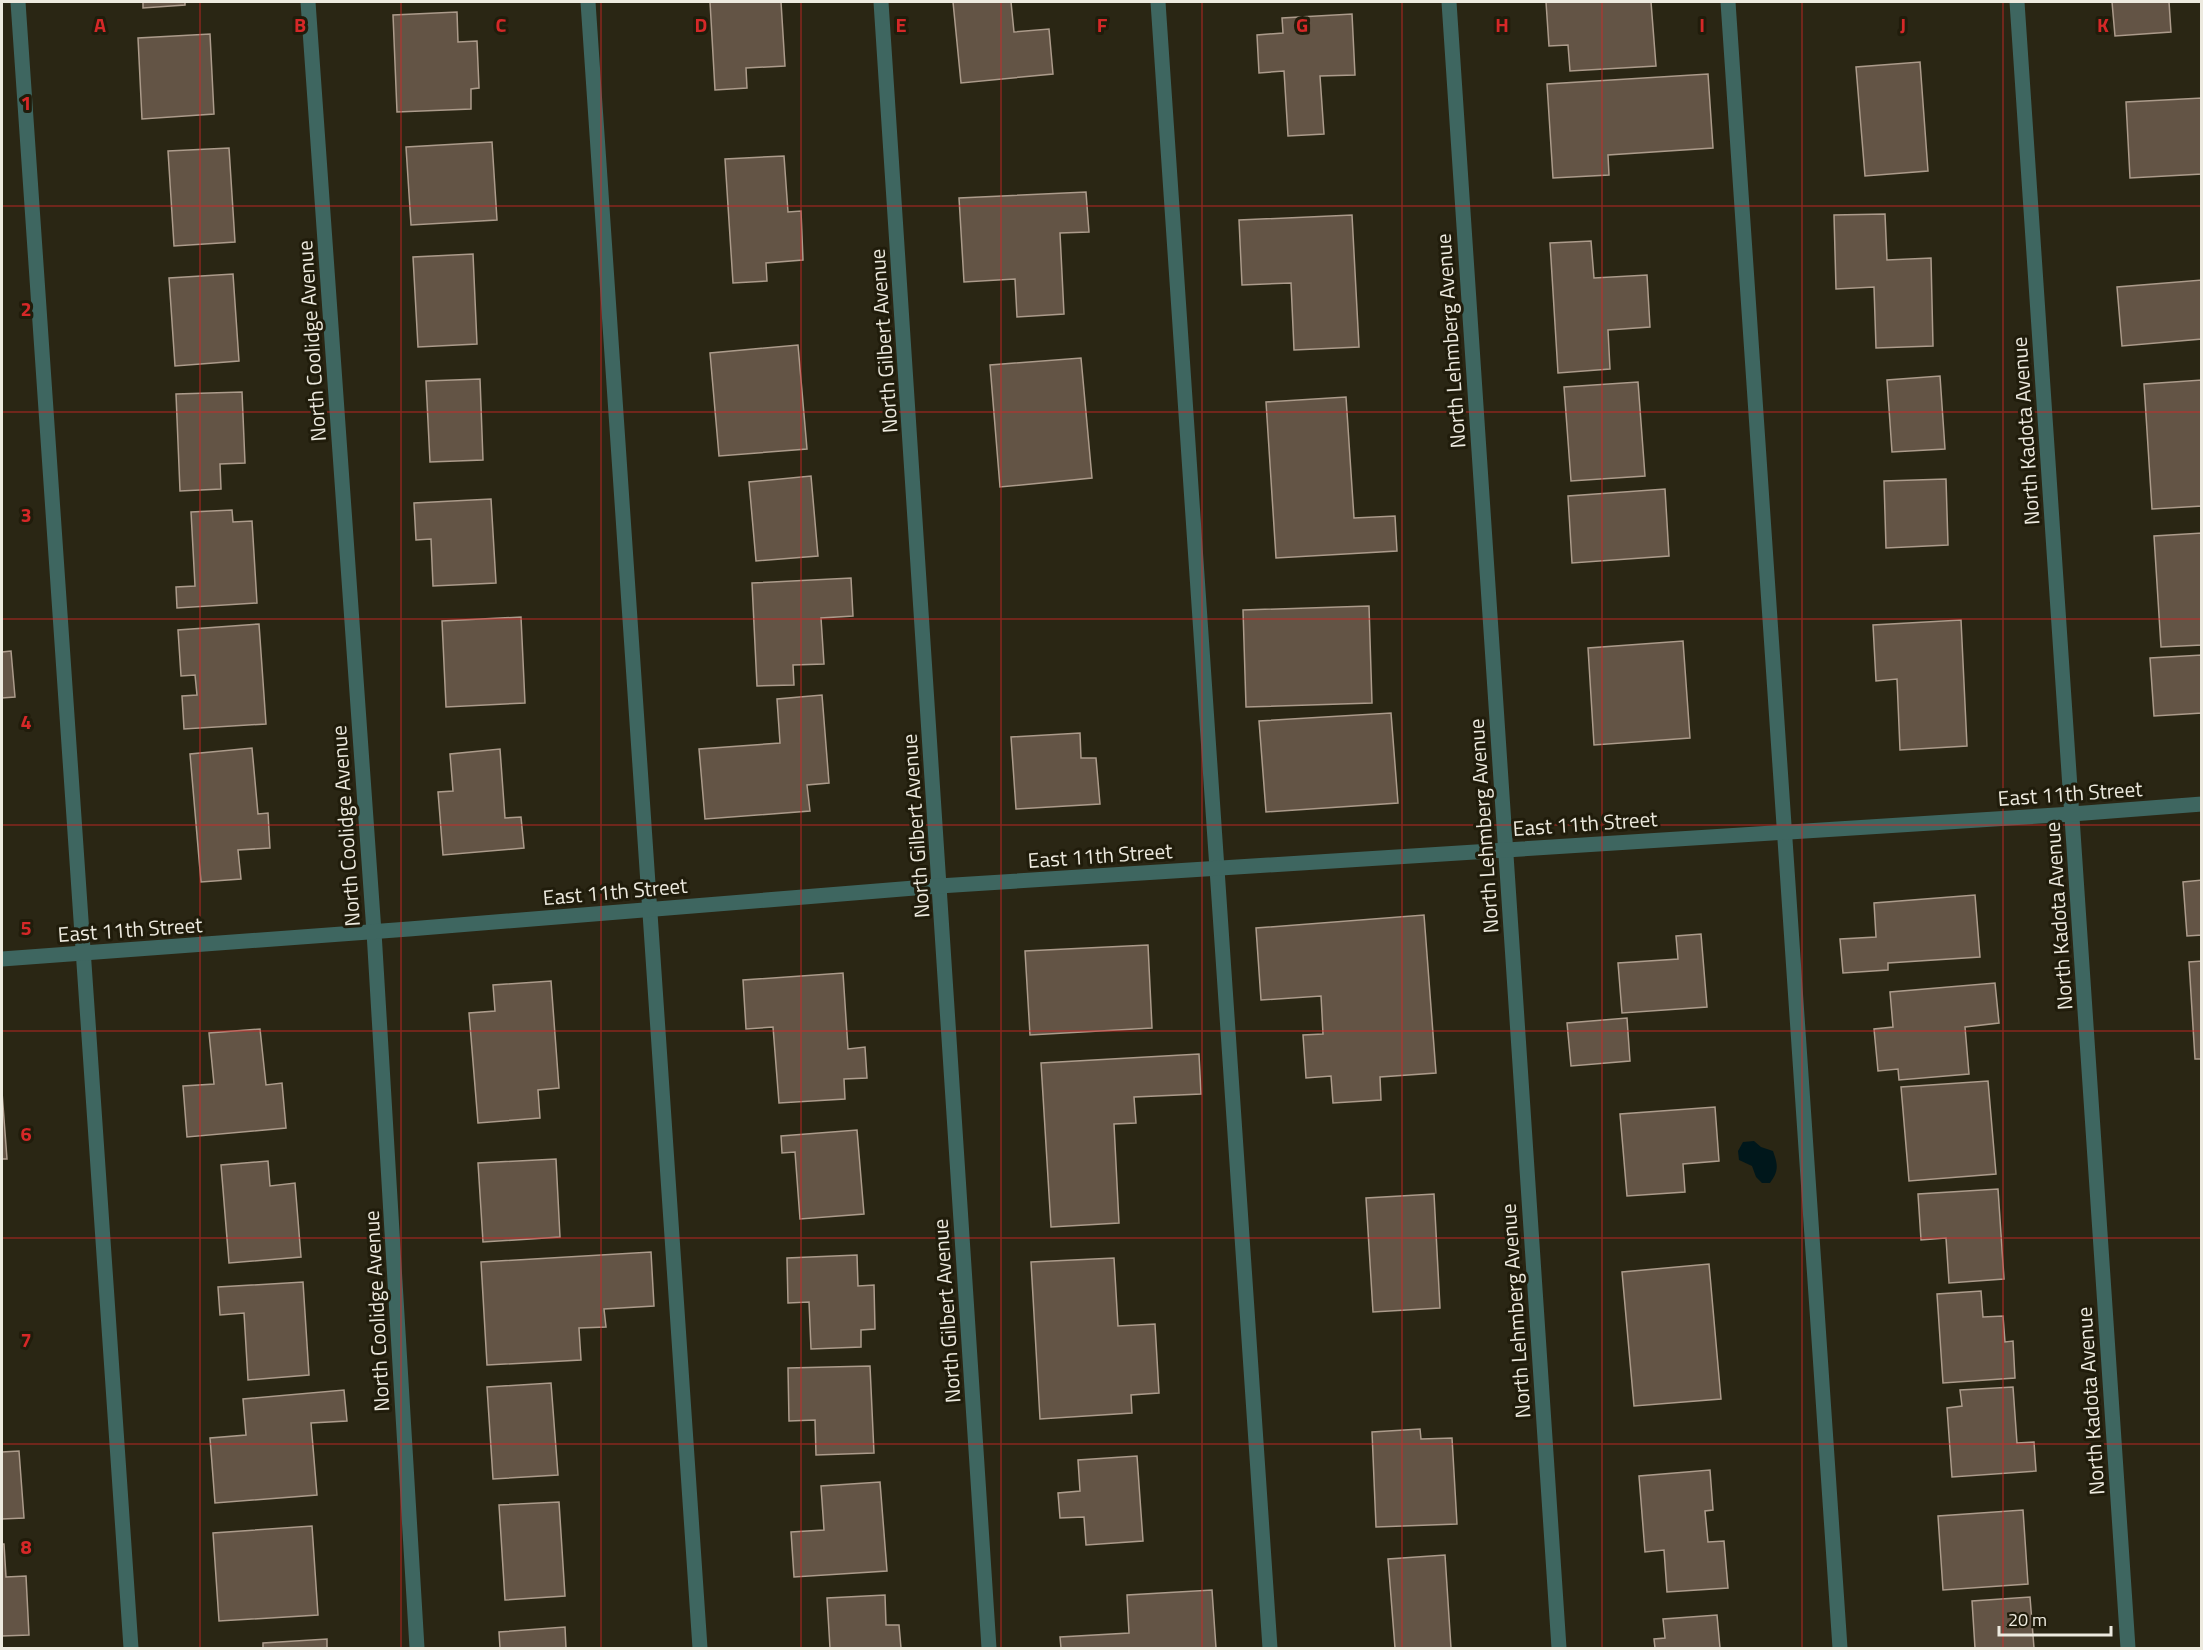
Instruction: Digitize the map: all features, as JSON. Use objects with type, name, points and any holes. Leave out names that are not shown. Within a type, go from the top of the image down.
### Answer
[{"type":"street","points":[[18,2],[131,1648]]},
{"type":"street","name":"North Coolidge Avenue","points":[[308,2],[374,932],[417,1648]]},
{"type":"street","points":[[588,2],[700,1648]]},
{"type":"street","name":"North Gilbert Avenue","points":[[881,2],[989,1648]]},
{"type":"street","points":[[1158,2],[1270,1648]]},
{"type":"street","name":"North Lehmberg Avenue","points":[[1449,2],[1559,1648]]},
{"type":"street","points":[[1728,2],[1840,1648]]},
{"type":"street","name":"North Kadota Avenue","points":[[2017,2],[2128,1648]]},
{"type":"street","name":"East 11th Street","points":[[2,959],[374,932],[939,886],[2202,804]]},
{"type":"water","points":[[1754,1141],[1761,1147],[1773,1151],[1777,1168],[1770,1183],[1762,1183],[1756,1177],[1752,1166],[1739,1160],[1738,1151],[1743,1142]]},
{"type":"building","points":[[143,2],[185,2],[185,5],[143,8]]},
{"type":"building","points":[[710,2],[781,2],[785,66],[746,68],[747,88],[715,90]]},
{"type":"building","points":[[953,2],[1011,2],[1014,32],[1049,29],[1053,74],[961,83]]},
{"type":"building","points":[[1546,2],[1651,2],[1656,66],[1570,71],[1568,45],[1549,46]]},
{"type":"building","points":[[2112,2],[2169,2],[2171,32],[2115,36]]},
{"type":"building","points":[[457,12],[458,42],[477,41],[479,88],[471,89],[471,109],[397,112],[393,15]]},
{"type":"building","points":[[1352,14],[1355,75],[1320,76],[1324,134],[1288,136],[1284,71],[1259,73],[1257,35],[1283,33],[1282,18]]},
{"type":"building","points":[[210,34],[214,114],[142,119],[138,38]]},
{"type":"building","points":[[1920,62],[1928,171],[1865,176],[1856,67]]},
{"type":"building","points":[[1708,74],[1713,148],[1608,155],[1609,175],[1553,178],[1547,84]]},
{"type":"building","points":[[2202,98],[2202,174],[2130,178],[2126,102]]},
{"type":"building","points":[[492,142],[497,220],[411,225],[406,147]]},
{"type":"building","points":[[229,148],[235,242],[174,246],[168,151]]},
{"type":"building","points":[[784,156],[788,212],[801,211],[803,260],[766,263],[767,281],[733,283],[725,159]]},
{"type":"building","points":[[1086,192],[1089,232],[1060,233],[1064,314],[1017,317],[1015,279],[964,282],[959,198]]},
{"type":"building","points":[[1885,214],[1887,260],[1931,258],[1933,346],[1876,348],[1874,287],[1836,289],[1834,215]]},
{"type":"building","points":[[1352,215],[1359,347],[1294,350],[1291,283],[1242,285],[1239,220]]},
{"type":"building","points":[[1591,241],[1594,278],[1647,275],[1650,327],[1608,330],[1610,369],[1558,373],[1550,243]]},
{"type":"building","points":[[473,254],[477,344],[418,347],[413,257]]},
{"type":"building","points":[[233,274],[239,361],[175,366],[169,278]]},
{"type":"building","points":[[2202,280],[2202,339],[2122,346],[2117,287]]},
{"type":"building","points":[[798,345],[807,449],[719,456],[710,353]]},
{"type":"building","points":[[1081,358],[1092,478],[1000,487],[990,365]]},
{"type":"building","points":[[1940,376],[1945,449],[1892,452],[1887,380]]},
{"type":"building","points":[[480,379],[483,460],[430,462],[426,381]]},
{"type":"building","points":[[2202,380],[2202,506],[2152,509],[2144,384]]},
{"type":"building","points":[[1638,382],[1645,476],[1571,481],[1564,387]]},
{"type":"building","points":[[242,392],[245,463],[220,464],[221,489],[180,491],[176,394]]},
{"type":"building","points":[[1346,397],[1354,518],[1395,516],[1397,551],[1276,558],[1266,402]]},
{"type":"building","points":[[811,476],[818,556],[756,561],[749,482]]},
{"type":"building","points":[[1946,479],[1948,545],[1886,548],[1884,481]]},
{"type":"building","points":[[1665,489],[1669,556],[1572,563],[1568,496]]},
{"type":"building","points":[[491,499],[496,583],[433,586],[431,539],[416,540],[414,503]]},
{"type":"building","points":[[232,510],[233,522],[252,521],[257,603],[177,608],[176,587],[195,586],[191,512]]},
{"type":"building","points":[[2202,533],[2202,645],[2161,647],[2154,536]]},
{"type":"building","points":[[851,578],[853,616],[821,618],[824,664],[793,665],[794,685],[757,686],[752,583]]},
{"type":"building","points":[[1369,606],[1372,703],[1246,707],[1243,610]]},
{"type":"building","points":[[521,617],[525,703],[446,707],[442,621]]},
{"type":"building","points":[[1961,620],[1967,746],[1900,750],[1897,679],[1876,681],[1873,625]]},
{"type":"building","points":[[259,624],[266,724],[184,729],[182,696],[197,695],[195,675],[181,676],[178,630]]},
{"type":"building","points":[[1683,641],[1690,738],[1594,745],[1588,648]]},
{"type":"building","points":[[11,651],[15,697],[2,698],[2,652]]},
{"type":"building","points":[[2202,655],[2202,713],[2154,716],[2150,658]]},
{"type":"building","points":[[822,695],[829,783],[807,785],[810,811],[705,819],[699,749],[780,743],[777,699]]},
{"type":"building","points":[[1391,713],[1398,803],[1266,812],[1259,721]]},
{"type":"building","points":[[1080,733],[1081,758],[1096,758],[1100,804],[1016,809],[1011,737]]},
{"type":"building","points":[[252,748],[258,814],[268,813],[270,848],[238,850],[241,879],[201,882],[190,754]]},
{"type":"building","points":[[500,749],[505,818],[521,817],[524,848],[443,855],[438,792],[453,791],[450,754]]},
{"type":"building","points":[[2202,880],[2202,935],[2187,936],[2183,882]]},
{"type":"building","points":[[1975,895],[1980,957],[1888,963],[1888,970],[1843,973],[1840,939],[1876,937],[1874,903]]},
{"type":"building","points":[[1424,915],[1436,1073],[1380,1077],[1381,1100],[1333,1103],[1331,1076],[1306,1078],[1303,1035],[1323,1034],[1321,996],[1261,1000],[1256,928]]},
{"type":"building","points":[[1701,934],[1707,1007],[1622,1013],[1618,963],[1678,959],[1676,936]]},
{"type":"building","points":[[1148,945],[1152,1028],[1030,1035],[1025,951]]},
{"type":"building","points":[[2202,961],[2202,1059],[2195,1059],[2189,962]]},
{"type":"building","points":[[843,973],[848,1049],[865,1047],[867,1078],[844,1079],[845,1099],[779,1103],[773,1027],[746,1029],[743,980]]},
{"type":"building","points":[[551,981],[559,1088],[538,1090],[540,1118],[478,1123],[469,1013],[495,1011],[493,985]]},
{"type":"building","points":[[1995,983],[1999,1023],[1965,1027],[1969,1074],[1899,1080],[1898,1069],[1878,1071],[1874,1029],[1893,1027],[1890,992]]},
{"type":"building","points":[[1627,1018],[1630,1061],[1571,1066],[1567,1023]]},
{"type":"building","points":[[260,1029],[266,1085],[282,1083],[286,1128],[187,1137],[183,1086],[214,1084],[209,1033]]},
{"type":"building","points":[[1199,1054],[1201,1094],[1134,1097],[1136,1123],[1114,1124],[1119,1223],[1051,1227],[1041,1063]]},
{"type":"building","points":[[1988,1081],[1996,1174],[1909,1181],[1901,1087]]},
{"type":"building","points":[[2,1092],[7,1159],[2,1159]]},
{"type":"building","points":[[1715,1107],[1719,1161],[1683,1164],[1685,1192],[1627,1196],[1620,1114]]},
{"type":"building","points":[[857,1130],[864,1214],[800,1219],[795,1152],[782,1153],[781,1136]]},
{"type":"building","points":[[556,1159],[560,1237],[483,1242],[478,1163]]},
{"type":"building","points":[[268,1161],[270,1186],[295,1183],[301,1257],[229,1263],[221,1165]]},
{"type":"building","points":[[1998,1189],[2004,1279],[1949,1283],[1946,1238],[1921,1240],[1918,1194]]},
{"type":"building","points":[[1434,1194],[1440,1308],[1373,1312],[1366,1198]]},
{"type":"building","points":[[651,1252],[654,1306],[604,1309],[606,1327],[579,1328],[581,1360],[487,1365],[481,1262]]},
{"type":"building","points":[[857,1255],[858,1286],[874,1285],[875,1329],[861,1330],[861,1347],[811,1349],[809,1302],[788,1303],[787,1258]]},
{"type":"building","points":[[1114,1258],[1118,1326],[1155,1324],[1159,1393],[1131,1395],[1132,1413],[1040,1419],[1031,1262]]},
{"type":"building","points":[[1709,1264],[1721,1399],[1634,1406],[1622,1272]]},
{"type":"building","points":[[303,1282],[309,1375],[248,1380],[244,1313],[220,1315],[218,1287]]},
{"type":"building","points":[[1981,1291],[1983,1317],[2003,1316],[2005,1342],[2013,1341],[2015,1378],[1943,1383],[1937,1294]]},
{"type":"building","points":[[870,1366],[874,1453],[816,1455],[815,1420],[789,1421],[788,1368]]},
{"type":"building","points":[[551,1383],[558,1475],[493,1479],[487,1387]]},
{"type":"building","points":[[2013,1387],[2017,1443],[2034,1442],[2036,1471],[1952,1477],[1947,1408],[1962,1406],[1960,1390]]},
{"type":"building","points":[[344,1390],[347,1421],[311,1423],[317,1495],[215,1503],[210,1438],[246,1435],[243,1399]]},
{"type":"building","points":[[1420,1429],[1421,1439],[1452,1438],[1457,1524],[1376,1527],[1372,1432]]},
{"type":"building","points":[[19,1451],[24,1518],[2,1519],[2,1452]]},
{"type":"building","points":[[1137,1456],[1143,1541],[1086,1545],[1084,1517],[1060,1518],[1058,1493],[1080,1491],[1078,1460]]},
{"type":"building","points":[[1710,1470],[1713,1510],[1705,1511],[1708,1542],[1724,1541],[1728,1588],[1667,1592],[1664,1550],[1645,1552],[1639,1476]]},
{"type":"building","points":[[880,1482],[887,1571],[794,1577],[791,1532],[824,1530],[821,1486]]},
{"type":"building","points":[[559,1502],[565,1596],[505,1600],[499,1505]]},
{"type":"building","points":[[2023,1510],[2028,1584],[1943,1590],[1938,1516]]},
{"type":"building","points":[[312,1526],[318,1615],[219,1621],[213,1533]]},
{"type":"building","points":[[2,1544],[4,1544],[6,1577],[26,1576],[29,1635],[2,1636]]},
{"type":"building","points":[[1445,1555],[1451,1648],[1395,1648],[1388,1559]]},
{"type":"building","points":[[1212,1590],[1216,1648],[1061,1648],[1060,1637],[1129,1633],[1127,1595]]},
{"type":"building","points":[[885,1595],[886,1625],[899,1625],[901,1648],[830,1648],[827,1598]]},
{"type":"building","points":[[2030,1597],[2034,1648],[1975,1648],[1972,1601]]},
{"type":"building","points":[[1717,1615],[1720,1648],[1655,1648],[1654,1639],[1665,1638],[1663,1619]]},
{"type":"building","points":[[565,1627],[566,1648],[500,1648],[499,1632]]},
{"type":"building","points":[[327,1639],[327,1648],[263,1648],[263,1643]]}]
